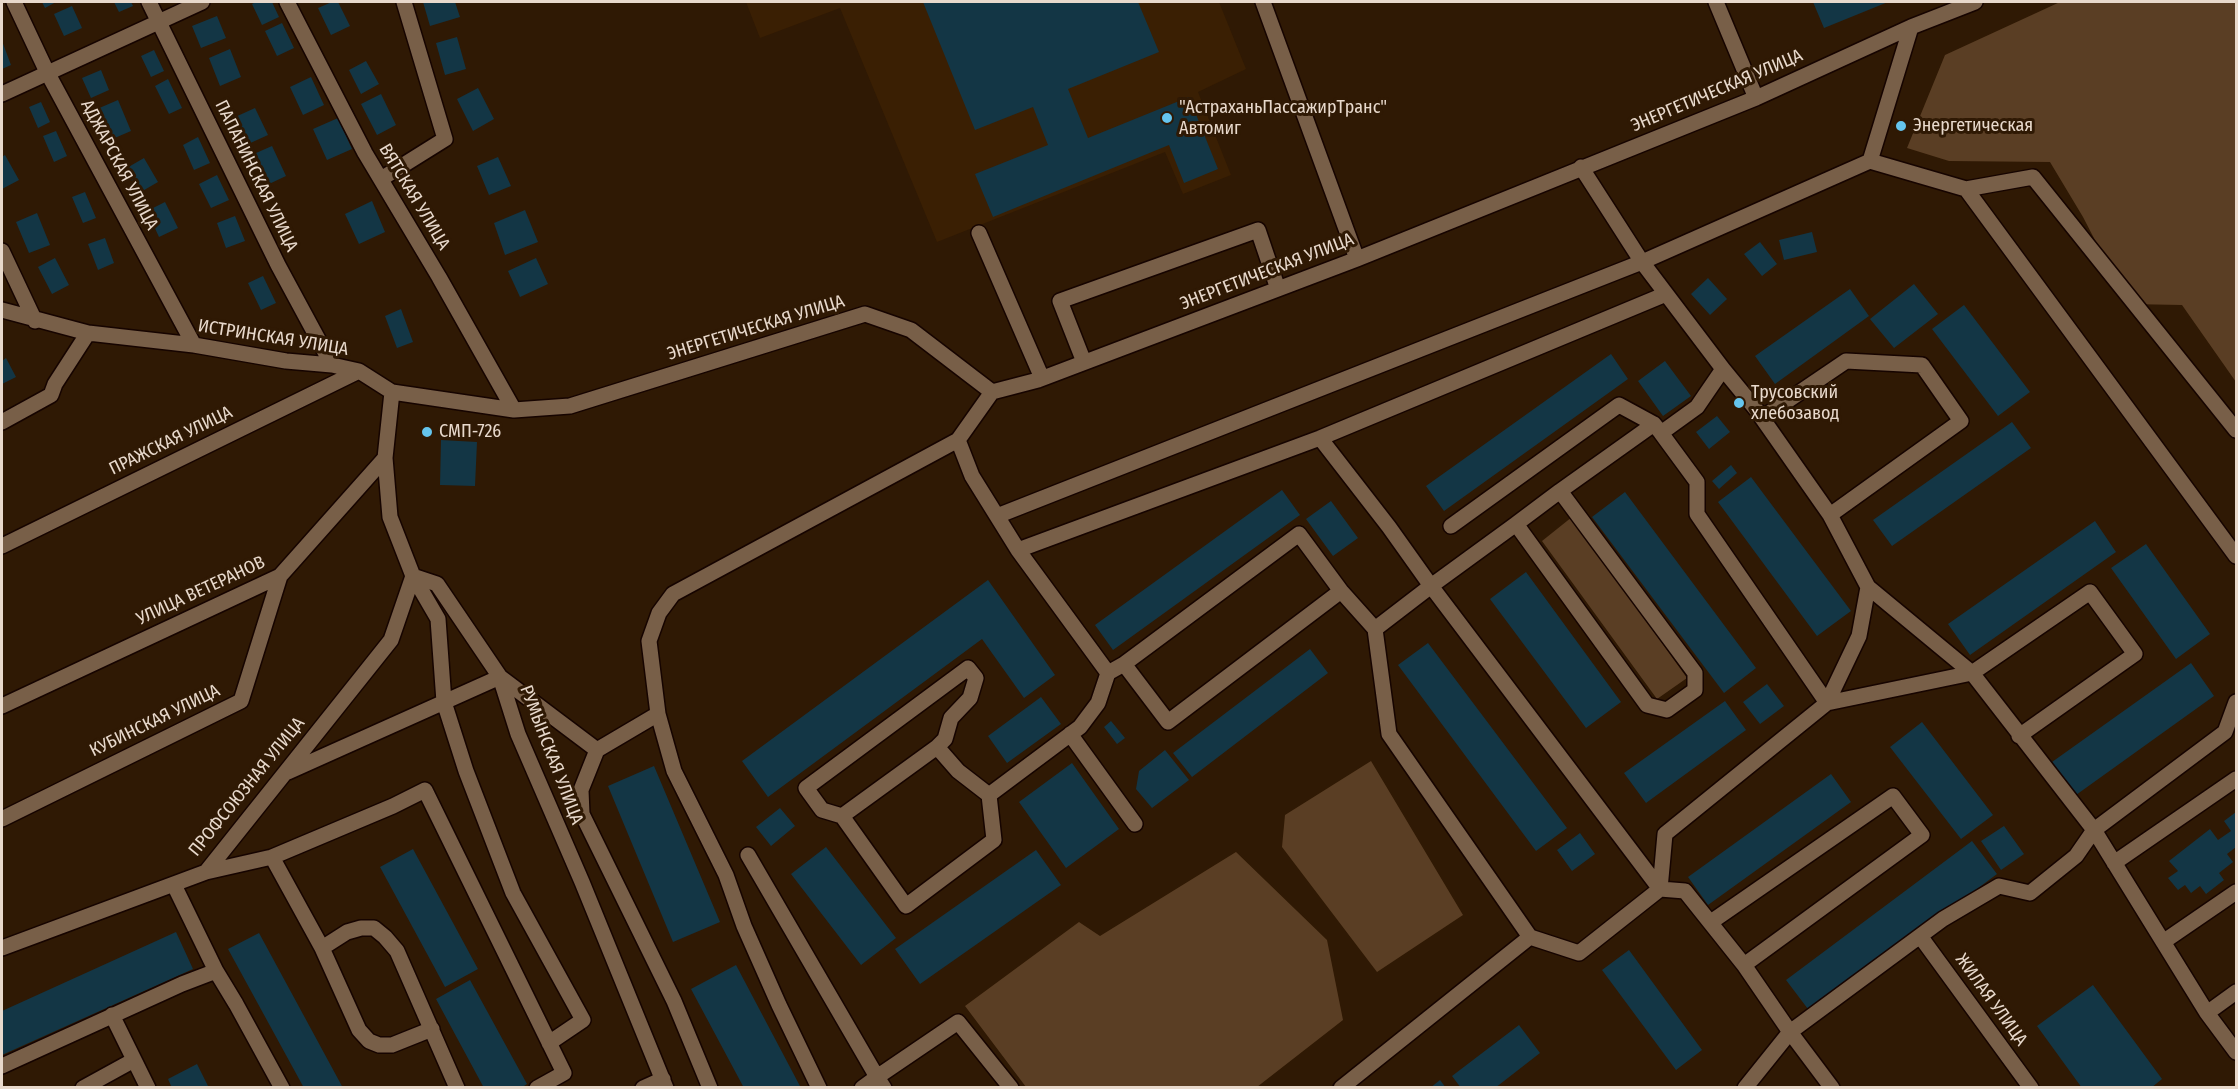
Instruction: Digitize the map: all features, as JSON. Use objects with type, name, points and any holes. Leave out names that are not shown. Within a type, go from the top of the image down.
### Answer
[{"type":"street","name":"АДЖАРСКАЯ УЛИЦА","points":[[14,2],[47,72],[194,345]]},
{"type":"street","name":"ПАПАНИНСКАЯ УЛИЦА","points":[[149,2],[278,265],[332,365]]},
{"type":"street","points":[[2,94],[202,2]]},
{"type":"street","name":"ВЯТСКАЯ УЛИЦА","points":[[287,2],[365,153],[440,277],[514,410]]},
{"type":"street","points":[[381,179],[446,139],[404,2]]},
{"type":"street","points":[[1263,2],[1357,259]]},
{"type":"street","points":[[1716,2],[1756,98]]},
{"type":"street","name":"ЭНЕРГЕТИЧЕСКАЯ УЛИЦА","points":[[570,406],[865,314],[910,330],[992,392],[1042,378],[1357,259],[1756,98],[1911,27],[1975,2]]},
{"type":"street","points":[[1870,161],[1911,27]]},
{"type":"street","points":[[997,516],[1642,262],[1870,161],[1966,189],[2033,177],[2236,430]]},
{"type":"street","points":[[1581,167],[1642,262],[1762,418],[1830,515],[1868,587],[1972,673],[2094,830],[2207,1013],[2236,1052]]},
{"type":"street","points":[[1966,189],[2236,556]]},
{"type":"street","points":[[1084,362],[1060,301],[1258,230],[1278,289]]},
{"type":"street","points":[[979,233],[1042,378]]},
{"type":"street","points":[[2,250],[35,321]]},
{"type":"street","points":[[1018,550],[1320,438],[1666,294]]},
{"type":"street","name":"ИСТРИНСКАЯ УЛИЦА","points":[[2,310],[35,321],[88,333],[194,345],[286,361],[332,365],[358,371],[392,392],[514,410],[570,406]]},
{"type":"street","points":[[2,422],[51,395],[55,384],[88,333]]},
{"type":"street","points":[[1762,418],[1846,361],[1922,364],[1961,421],[1830,515]]},
{"type":"street","points":[[1375,629],[1560,491],[1658,428],[1696,407],[1723,369]]},
{"type":"street","name":"ПРАЖСКАЯ УЛИЦА","points":[[2,546],[358,371]]},
{"type":"street","points":[[392,392],[385,458],[390,517],[413,576],[438,619],[444,702],[466,771],[513,892],[584,1020],[549,1043]]},
{"type":"street","points":[[819,1088],[744,926],[726,875],[674,771],[658,714],[649,641],[659,613],[673,594],[958,440],[992,392]]},
{"type":"street","points":[[1451,526],[1619,405],[1658,428],[1697,482],[1697,514],[1827,703]]},
{"type":"street","points":[[1320,438],[1660,889]]},
{"type":"street","points":[[958,440],[972,476],[1018,550],[1108,673]]},
{"type":"street","name":"УЛИЦА ВЕТЕРАНОВ","points":[[2,706],[280,576],[385,458]]},
{"type":"street","points":[[1516,524],[1647,705],[1667,711],[1695,690],[1695,672],[1560,491]]},
{"type":"street","points":[[989,795],[1080,727],[1098,703],[1108,673],[1124,664],[1299,534],[1341,591],[1375,629],[1389,734],[1530,937],[1579,953],[1660,889],[1685,891],[1744,965],[1832,1088]]},
{"type":"street","name":"КУБИНСКАЯ УЛИЦА","points":[[2,819],[241,701],[280,576]]},
{"type":"street","name":"РУМЫНСКАЯ УЛИЦА","points":[[413,576],[437,584],[500,677],[522,744],[665,1083]]},
{"type":"street","name":"ПРОФСОЮЗНАЯ УЛИЦА","points":[[2,948],[206,872],[391,640],[413,576]]},
{"type":"street","points":[[1660,889],[1665,834],[1827,703],[1859,636],[1868,587]]},
{"type":"street","points":[[1124,664],[1168,722],[1341,591]]},
{"type":"street","points":[[1827,703],[1972,673],[2090,592],[2135,654],[2019,736]]},
{"type":"street","points":[[842,816],[938,747],[945,739],[951,718],[970,698],[976,678],[968,668],[806,788],[822,810],[842,816],[906,906],[994,840],[989,795],[958,771],[938,747]]},
{"type":"street","points":[[283,774],[500,677],[597,750]]},
{"type":"street","points":[[1745,1088],[1790,1032],[1943,919],[2000,886],[2030,893],[2076,856],[2094,830],[2225,732],[2236,702]]},
{"type":"street","points":[[658,714],[597,750],[581,790],[582,814],[674,1001],[710,1088]]},
{"type":"street","points":[[1070,734],[1135,824]]},
{"type":"street","points":[[2114,863],[2236,779]]},
{"type":"street","points":[[206,872],[272,857],[393,806],[424,790],[564,1073],[537,1088]]},
{"type":"street","points":[[1711,922],[1893,796],[1922,835],[1744,965]]},
{"type":"street","points":[[748,855],[880,1082]]},
{"type":"street","points":[[272,857],[322,948],[359,1030],[369,1041],[380,1045],[392,1045],[432,1029]]},
{"type":"street","points":[[174,885],[216,971],[282,1088]]},
{"type":"street","points":[[2163,942],[2236,892]]},
{"type":"street","points":[[322,948],[347,932],[361,928],[374,928],[386,937],[397,951],[458,1088]]},
{"type":"street","name":"ЖИЛАЯ УЛИЦА","points":[[1920,936],[2031,1088]]},
{"type":"street","points":[[1341,1088],[1530,937]]},
{"type":"street","points":[[2,1066],[112,1015],[216,971]]},
{"type":"street","points":[[2207,1013],[2236,992]]},
{"type":"street","points":[[112,1015],[148,1088]]},
{"type":"street","points":[[862,1088],[880,1082],[958,1022],[1011,1088]]},
{"type":"street","points":[[83,1088],[134,1060]]},
{"type":"street","points":[[643,1088],[665,1083]]},
{"type":"shaded area","points":[[746,2],[1219,2],[1246,69],[1198,92],[1231,175],[1183,194],[1165,152],[937,242],[840,8],[760,38]]},
{"type":"shaded area","points":[[2060,2],[2236,2],[2236,382],[2182,305],[2128,304],[2083,217],[2050,162],[1949,161],[1907,148],[1945,55]]},
{"type":"shaded area","points":[[1572,517],[1687,678],[1657,699],[1542,541]]},
{"type":"shaded area","points":[[1371,761],[1463,915],[1377,972],[1282,847],[1285,815]]},
{"type":"shaded area","points":[[1236,852],[1327,940],[1343,1020],[1257,1087],[1026,1087],[965,1006],[1079,922],[1100,936]]},
{"type":"building","points":[[42,2],[56,2],[45,8]]},
{"type":"building","points":[[114,2],[131,2],[133,6],[119,12]]},
{"type":"building","points":[[272,2],[279,17],[262,25],[252,4]]},
{"type":"building","points":[[338,2],[350,26],[331,35],[318,8]]},
{"type":"building","points":[[423,2],[455,2],[460,17],[430,26]]},
{"type":"building","name":"\"АстраханьПассажирТранс\" Автомиг","points":[[923,2],[1138,2],[1159,52],[1068,89],[1088,138],[1189,97],[1218,169],[1184,183],[1169,145],[993,217],[975,174],[1048,145],[1033,107],[975,130]]},
{"type":"building","points":[[1813,2],[1888,2],[1824,28]]},
{"type":"building","points":[[72,6],[82,28],[64,36],[54,14]]},
{"type":"building","points":[[217,16],[226,38],[201,48],[192,26]]},
{"type":"building","points":[[282,23],[294,48],[277,56],[265,31]]},
{"type":"building","points":[[457,37],[466,69],[445,75],[436,43]]},
{"type":"building","points":[[2,41],[11,65],[2,69]]},
{"type":"building","points":[[230,49],[241,77],[220,86],[209,58]]},
{"type":"building","points":[[154,50],[164,71],[151,77],[141,56]]},
{"type":"building","points":[[366,61],[379,84],[361,94],[349,70]]},
{"type":"building","points":[[101,70],[109,90],[91,98],[82,78]]},
{"type":"building","points":[[311,77],[324,105],[303,115],[290,87]]},
{"type":"building","points":[[168,79],[182,108],[169,114],[155,86]]},
{"type":"building","points":[[478,88],[494,119],[473,131],[457,99]]},
{"type":"building","points":[[381,94],[396,125],[377,135],[361,104]]},
{"type":"building","points":[[118,100],[131,131],[110,140],[97,109]]},
{"type":"building","points":[[41,102],[50,122],[38,128],[29,107]]},
{"type":"building","points":[[255,108],[268,135],[246,145],[233,118]]},
{"type":"building","points":[[338,118],[352,149],[327,160],[313,129]]},
{"type":"building","points":[[56,131],[67,156],[54,162],[43,136]]},
{"type":"building","points":[[198,137],[210,163],[194,170],[183,145]]},
{"type":"building","points":[[272,146],[286,176],[269,184],[256,153]]},
{"type":"building","points":[[5,155],[19,180],[2,189],[2,157]]},
{"type":"building","points":[[498,157],[511,186],[489,195],[477,166]]},
{"type":"building","points":[[144,158],[158,182],[139,193],[125,169]]},
{"type":"building","points":[[217,175],[229,200],[211,208],[199,184]]},
{"type":"building","points":[[85,192],[96,218],[83,223],[72,197]]},
{"type":"building","points":[[372,201],[385,232],[359,244],[345,214]]},
{"type":"building","points":[[165,202],[178,228],[159,237],[147,211]]},
{"type":"building","points":[[525,210],[538,242],[505,255],[494,223]]},
{"type":"building","points":[[37,213],[50,245],[29,253],[16,222]]},
{"type":"building","points":[[235,216],[245,241],[226,248],[217,223]]},
{"type":"building","points":[[1812,232],[1817,252],[1784,260],[1779,240]]},
{"type":"building","points":[[105,238],[114,263],[98,270],[88,244]]},
{"type":"building","points":[[1760,242],[1777,264],[1762,276],[1744,254]]},
{"type":"building","points":[[55,258],[69,285],[52,294],[38,267]]},
{"type":"building","points":[[536,258],[548,284],[520,297],[508,271]]},
{"type":"building","points":[[263,276],[276,303],[261,310],[248,283]]},
{"type":"building","points":[[1708,278],[1727,299],[1710,315],[1691,294]]},
{"type":"building","points":[[1914,284],[1938,314],[1894,348],[1870,319]]},
{"type":"building","points":[[1850,289],[1869,316],[1775,384],[1755,356]]},
{"type":"building","points":[[1964,305],[2030,392],[1998,416],[1932,329]]},
{"type":"building","points":[[401,309],[413,342],[397,348],[385,316]]},
{"type":"building","points":[[1611,354],[1628,379],[1444,511],[1426,486]]},
{"type":"building","points":[[6,358],[16,377],[2,384],[2,361]]},
{"type":"building","points":[[1665,361],[1691,396],[1663,416],[1638,381]]},
{"type":"building","points":[[1717,416],[1730,432],[1709,449],[1696,432]]},
{"type":"building","points":[[2012,422],[2031,448],[1892,546],[1873,520]]},
{"type":"building","points":[[441,440],[477,442],[475,486],[440,485]]},
{"type":"building","points":[[1731,465],[1737,473],[1719,489],[1712,481]]},
{"type":"building","points":[[1751,477],[1851,611],[1817,636],[1718,502]]},
{"type":"building","points":[[1282,490],[1300,515],[1113,650],[1095,625]]},
{"type":"building","points":[[1625,492],[1756,668],[1724,693],[1592,517]]},
{"type":"building","points":[[1331,501],[1358,538],[1333,556],[1306,519]]},
{"type":"building","points":[[2095,521],[2116,552],[1970,655],[1948,624]]},
{"type":"building","points":[[2146,544],[2210,634],[2176,659],[2111,568]]},
{"type":"building","points":[[1526,572],[1621,702],[1586,728],[1490,599]]},
{"type":"building","points":[[988,580],[1055,675],[1024,698],[982,639],[768,797],[742,761]]},
{"type":"building","points":[[1428,643],[1567,828],[1536,851],[1398,665]]},
{"type":"building","points":[[1310,649],[1328,673],[1192,777],[1173,753]]},
{"type":"building","points":[[2191,663],[2214,696],[2076,795],[2052,762]]},
{"type":"building","points":[[1767,684],[1784,706],[1760,724],[1743,702]]},
{"type":"building","points":[[1041,697],[1061,724],[1007,763],[988,736]]},
{"type":"building","points":[[1725,701],[1746,730],[1646,803],[1624,773]]},
{"type":"building","points":[[1111,721],[1125,738],[1117,744],[1104,727]]},
{"type":"building","points":[[1922,722],[1993,815],[1961,839],[1890,747]]},
{"type":"building","points":[[1165,750],[1189,780],[1152,808],[1136,789],[1139,771]]},
{"type":"building","points":[[1072,763],[1119,829],[1066,868],[1019,802]]},
{"type":"building","points":[[654,766],[720,922],[673,942],[608,786]]},
{"type":"building","points":[[1831,774],[1851,802],[1708,905],[1688,877]]},
{"type":"building","points":[[780,808],[795,826],[771,846],[756,827]]},
{"type":"building","points":[[2236,812],[2236,847],[2227,854],[2233,862],[2219,873],[2224,880],[2206,894],[2200,886],[2191,893],[2185,885],[2178,890],[2168,878],[2178,871],[2169,861],[2210,829],[2218,840],[2231,831],[2224,821]]},
{"type":"building","points":[[2004,826],[2024,854],[2001,870],[1981,841]]},
{"type":"building","points":[[1580,833],[1595,854],[1572,871],[1557,850]]},
{"type":"building","points":[[1972,841],[1997,874],[1811,1013],[1786,980]]},
{"type":"building","points":[[826,847],[896,938],[861,965],[791,874]]},
{"type":"building","points":[[413,849],[478,969],[445,987],[380,867]]},
{"type":"building","points":[[1036,850],[1061,885],[920,984],[895,949]]},
{"type":"building","points":[[176,932],[193,969],[2,1055],[2,1011]]},
{"type":"building","points":[[259,933],[343,1088],[304,1088],[228,949]]},
{"type":"building","points":[[1629,950],[1702,1050],[1676,1070],[1602,970]]},
{"type":"building","points":[[736,965],[801,1088],[744,1088],[691,989]]},
{"type":"building","points":[[470,980],[527,1084],[521,1088],[484,1088],[436,999]]},
{"type":"building","points":[[2093,985],[2162,1079],[2151,1088],[2082,1088],[2037,1026]]},
{"type":"building","points":[[1519,1025],[1540,1053],[1495,1088],[1461,1088],[1452,1076]]},
{"type":"building","points":[[197,1064],[209,1088],[172,1088],[168,1079]]},
{"type":"building","points":[[1440,1080],[1446,1088],[1430,1088]]},
{"type":"place","name":"\"АстраханьПассажирТранс\" Автомиг","points":[[1167,118]]},
{"type":"place","name":"Энергетическая","points":[[1901,126]]},
{"type":"place","name":"Трусовский хлебозавод","points":[[1739,403]]},
{"type":"place","name":"СМП-726","points":[[427,432]]}]
